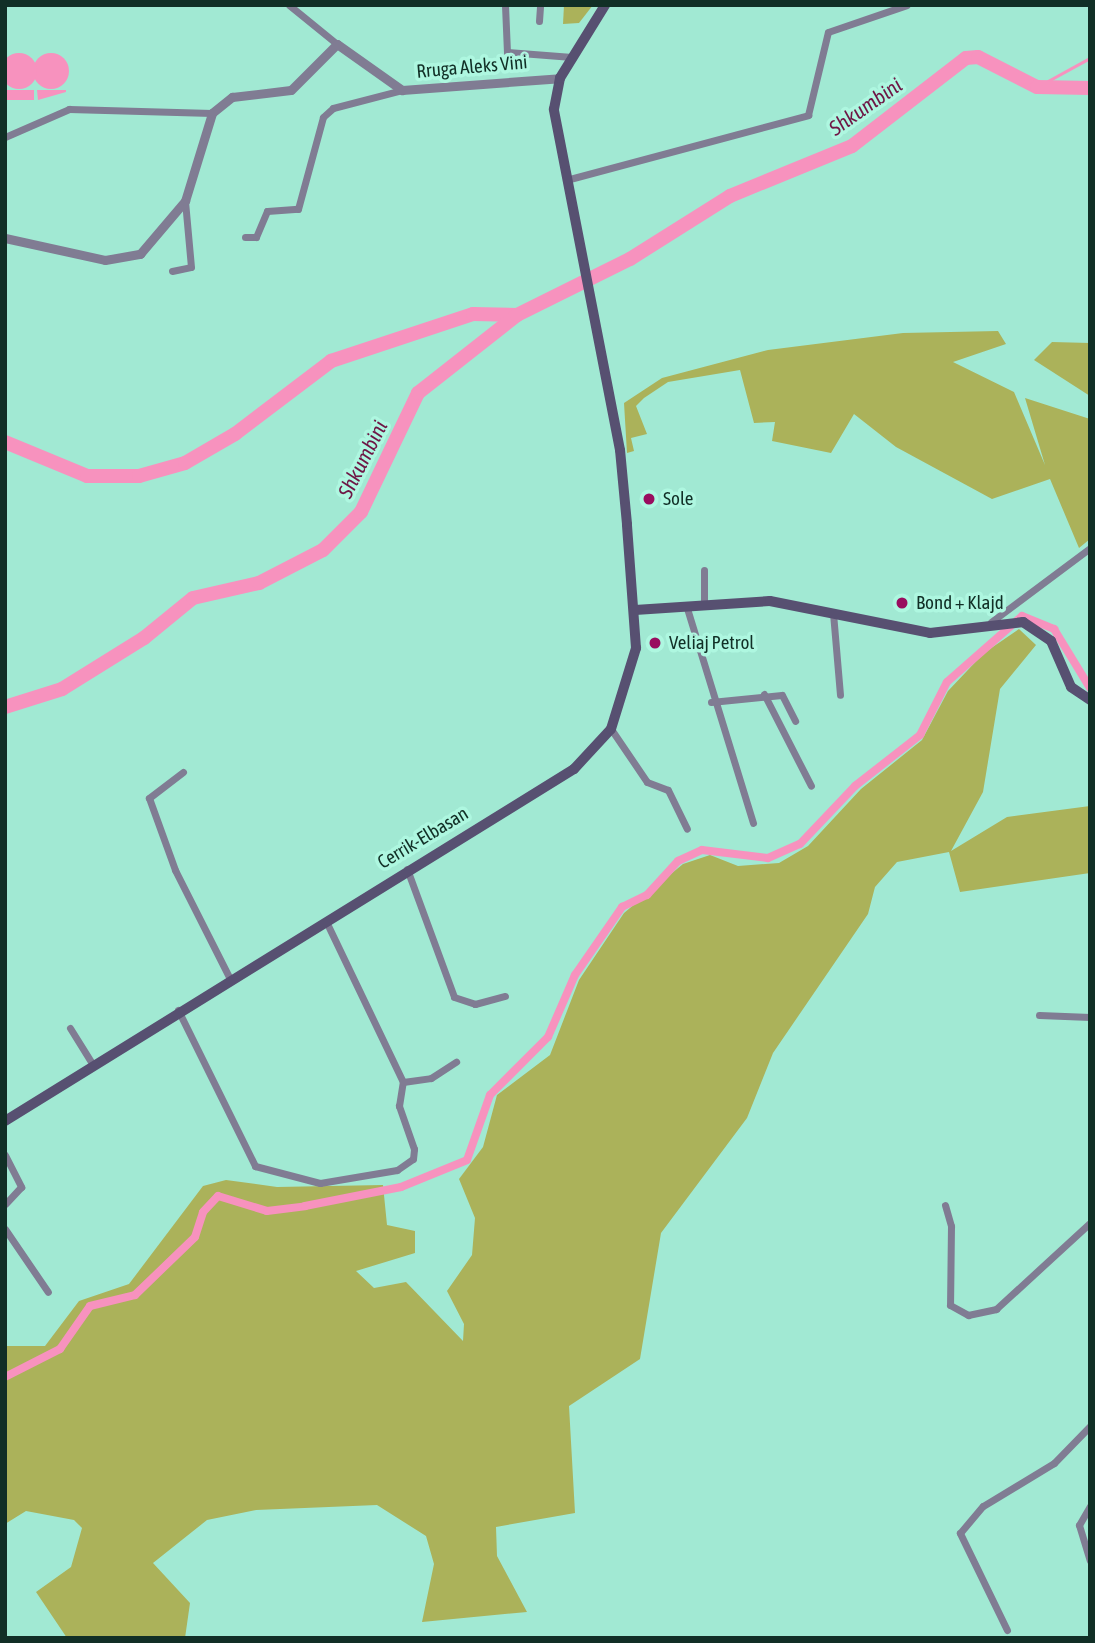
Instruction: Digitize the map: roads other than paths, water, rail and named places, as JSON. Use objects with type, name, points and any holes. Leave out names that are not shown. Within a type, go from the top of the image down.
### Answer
[{"type":"main road","points":[[566,180],[554,121],[560,78],[605,5]]},
{"type":"main road","name":"Cerrik-Elbasan","points":[[5,1121],[177,1010],[574,769],[611,729],[633,669],[635,610],[620,450],[566,180]]},
{"type":"main road","points":[[635,610],[769,601],[930,633],[991,622],[1018,621],[1051,640],[1071,687],[1090,700]]},
{"type":"street","name":"Rruga Aleks Vini","points":[[289,5],[337,44],[402,89],[560,78]]},
{"type":"street","points":[[505,5],[507,52],[572,57]]},
{"type":"street","points":[[539,21],[540,5]]},
{"type":"street","points":[[566,180],[808,115],[828,32],[907,5]]},
{"type":"street","points":[[5,238],[123,261],[155,240],[185,201],[212,113],[232,97],[292,90],[337,44]]},
{"type":"street","points":[[245,237],[264,228],[267,211],[298,209],[323,117],[334,108],[402,89]]},
{"type":"street","points":[[5,137],[69,109],[212,113]]},
{"type":"street","points":[[172,271],[191,267],[185,201]]},
{"type":"street","points":[[991,622],[1090,548]]},
{"type":"street","points":[[704,570],[704,604]]},
{"type":"street","points":[[686,605],[711,702],[753,823]]},
{"type":"street","points":[[832,613],[840,695]]},
{"type":"street","points":[[711,702],[764,694],[787,697],[795,721]]},
{"type":"street","points":[[764,694],[811,786]]},
{"type":"street","points":[[611,729],[647,782],[668,790],[687,830]]},
{"type":"street","points":[[183,772],[149,798],[175,870],[230,979]]},
{"type":"street","points":[[407,868],[454,997],[475,1004],[505,996]]},
{"type":"street","points":[[177,1010],[255,1166],[293,1180],[345,1182],[408,1164],[414,1149],[399,1106],[403,1082],[326,920]]},
{"type":"street","points":[[1039,1015],[1090,1017]]},
{"type":"street","points":[[70,1028],[93,1065]]},
{"type":"street","points":[[403,1082],[430,1078],[456,1062]]},
{"type":"street","points":[[5,1155],[21,1187],[5,1204]]},
{"type":"street","points":[[945,1205],[951,1226],[950,1305],[968,1315],[996,1309],[1090,1223]]},
{"type":"street","points":[[5,1229],[48,1292]]},
{"type":"street","points":[[1007,1630],[960,1533],[983,1506],[1054,1463],[1090,1426]]},
{"type":"street","points":[[1089,1508],[1079,1525],[1090,1560]]},
{"type":"waterway","name":"Shkumbini","points":[[5,707],[62,689],[144,638],[193,598],[259,583],[323,550],[361,512],[418,393],[517,315],[630,259],[730,196],[852,146],[966,58],[978,57],[1037,87],[1090,88]]},
{"type":"waterway","points":[[1037,87],[1090,58]]},
{"type":"waterway","name":"Shkumbini","points":[[5,442],[87,476],[139,476],[185,463],[235,434],[331,361],[473,314],[517,315]]},
{"type":"waterway","points":[[5,1377],[60,1349],[90,1306],[135,1295],[195,1237],[203,1212],[218,1196],[267,1211],[305,1206],[401,1187],[467,1160],[490,1095],[548,1037],[575,975],[622,907],[647,895],[678,861],[702,850],[768,858],[800,844],[855,786],[920,735],[947,682],[1022,616],[1054,629],[1090,688]]},
{"type":"place","name":"Sole","points":[[649,499]]},
{"type":"place","name":"Bond + Klajd","points":[[902,603]]},
{"type":"place","name":"Veliaj Petrol","points":[[655,643]]}]
